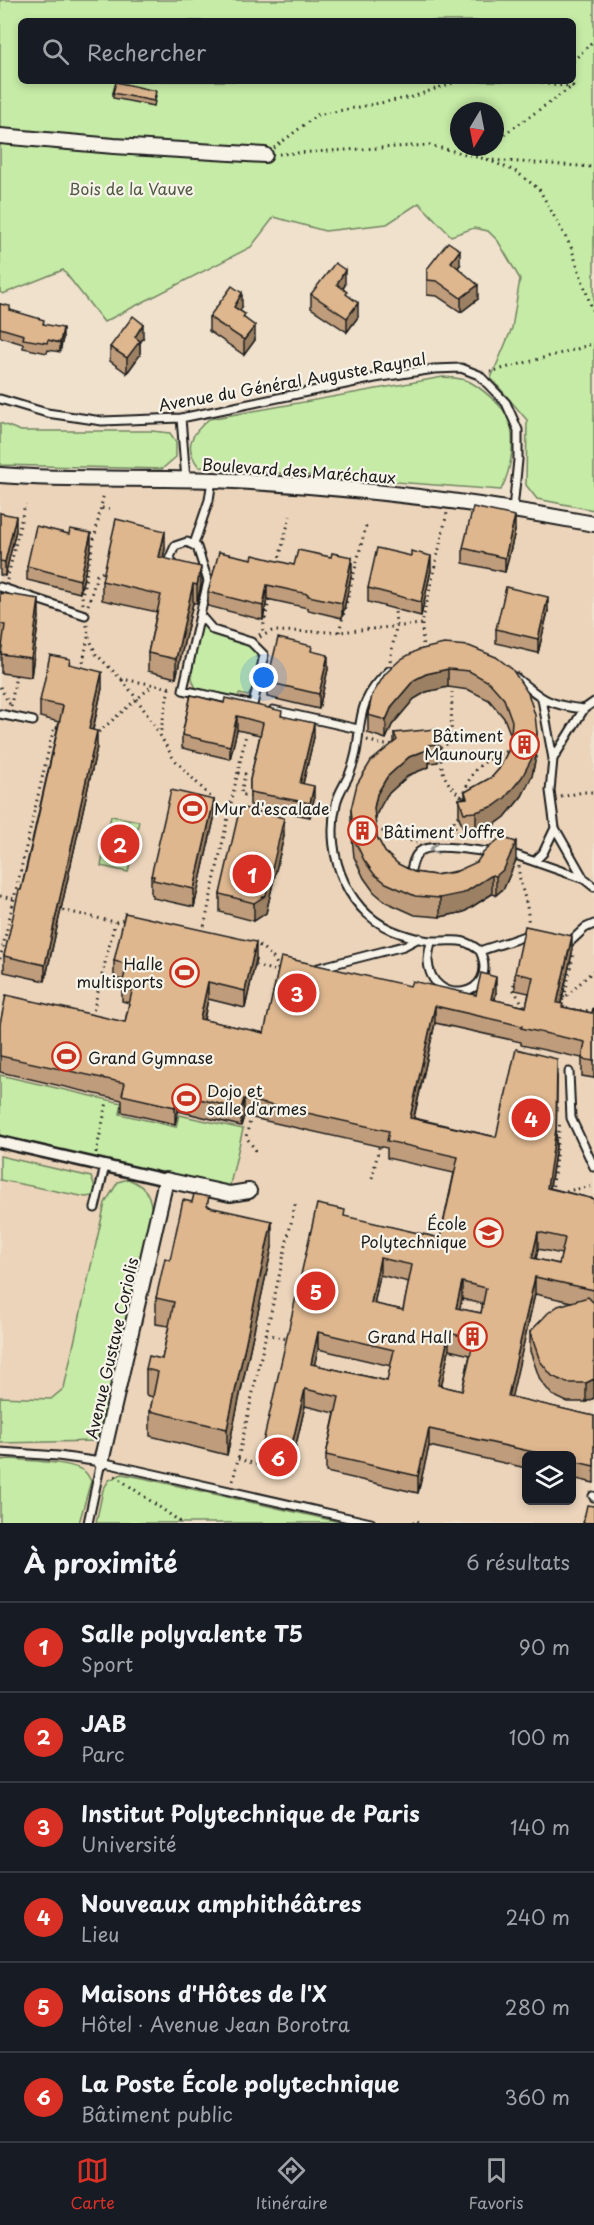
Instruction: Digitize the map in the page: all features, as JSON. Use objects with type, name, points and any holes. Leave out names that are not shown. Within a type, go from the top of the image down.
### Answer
[{"type":"street","points":[[0,136],[114,146],[265,155]]},
{"type":"street","name":"Boulevard des Maréchaux","points":[[0,475],[212,480],[370,490],[450,499],[594,524]]},
{"type":"street","points":[[0,1142],[230,1194],[249,1191]]},
{"type":"street","name":"Avenue Gustave Coriolis","points":[[101,1462],[166,1180]]},
{"type":"lane","name":"Avenue du Général Auguste Raynal","points":[[0,399],[47,413],[102,421],[181,418],[350,383],[434,369],[461,368],[479,375]]},
{"type":"lane","points":[[479,375],[506,403],[518,430],[518,460],[513,509]]},
{"type":"lane","points":[[181,418],[186,480]]},
{"type":"lane","points":[[194,544],[209,500],[212,480]]},
{"type":"lane","points":[[181,571],[171,561],[172,550],[179,543],[194,544],[199,551],[208,581],[183,690],[358,729]]},
{"type":"lane","points":[[195,568],[200,560]]},
{"type":"lane","points":[[3,587],[86,615]]},
{"type":"lane","points":[[200,615],[213,630],[250,642],[264,655],[253,705]]},
{"type":"lane","points":[[396,667],[388,672],[364,701],[350,774],[336,802],[333,840],[336,862],[344,884],[365,912],[382,925],[431,942],[467,941],[480,951],[486,963],[483,976],[474,988],[457,994],[442,988],[433,978],[428,960],[431,942]]},
{"type":"lane","points":[[505,670],[542,699],[562,707],[584,709]]},
{"type":"lane","points":[[542,699],[553,759],[551,800],[555,828],[584,879]]},
{"type":"lane","points":[[553,759],[584,709],[594,702]]},
{"type":"lane","points":[[0,714],[33,721]]},
{"type":"lane","points":[[536,860],[543,854],[555,828]]},
{"type":"lane","points":[[419,885],[410,874],[412,861],[420,852],[430,847],[492,853]]},
{"type":"lane","points":[[482,859],[499,849],[536,860],[584,879],[594,887]]},
{"type":"lane","points":[[559,940],[570,942],[585,928],[594,924]]},
{"type":"lane","points":[[480,951],[521,938],[528,933],[538,936]]},
{"type":"lane","points":[[313,970],[404,946],[419,938]]},
{"type":"lane","points":[[569,1072],[572,1118],[594,1167]]},
{"type":"lane","points":[[95,1208],[100,1165]]},
{"type":"lane","points":[[0,1452],[101,1462],[371,1523]]},
{"type":"lane","name":"Avenue Gustave Coriolis","points":[[88,1523],[101,1462]]},
{"type":"path","points":[[576,58],[594,40]]},
{"type":"path","points":[[265,155],[317,115],[412,97],[449,84]]},
{"type":"path","points":[[489,160],[484,153],[496,148],[506,133],[573,86],[548,84]]},
{"type":"path","points":[[265,155],[429,145],[489,160],[515,171],[539,189],[571,247],[594,315]]},
{"type":"path","points":[[489,160],[594,167]]},
{"type":"path","points":[[479,375],[594,343]]},
{"type":"path","points":[[81,674],[88,635],[82,595],[102,508],[106,479]]},
{"type":"path","points":[[424,657],[422,624],[450,499]]},
{"type":"path","points":[[3,587],[25,504]]},
{"type":"path","points":[[102,508],[111,509]]},
{"type":"path","points":[[277,566],[290,516]]},
{"type":"path","points":[[339,632],[366,526]]},
{"type":"path","points":[[86,615],[97,575],[105,571]]},
{"type":"path","points":[[250,642],[262,633],[272,588]]},
{"type":"path","points":[[388,672],[396,627],[395,610]]},
{"type":"path","points":[[250,642],[272,631],[339,632],[422,624]]},
{"type":"path","points":[[88,635],[96,654],[137,699],[173,758],[228,815]]},
{"type":"path","points":[[0,687],[11,706],[16,675]]},
{"type":"path","points":[[121,679],[169,688],[160,735]]},
{"type":"path","points":[[84,734],[94,736],[152,686]]},
{"type":"path","points":[[432,745],[440,747],[447,744],[451,738],[452,692]]},
{"type":"path","points":[[0,959],[54,727],[64,730]]},
{"type":"path","points":[[203,932],[248,728]]},
{"type":"path","points":[[358,729],[369,742],[383,745],[402,744]]},
{"type":"path","points":[[440,747],[442,773],[450,786],[463,798]]},
{"type":"path","points":[[463,840],[456,831],[454,820],[462,813],[463,798],[469,778],[480,764],[509,750]]},
{"type":"path","points":[[238,773],[245,774],[241,794],[263,799]]},
{"type":"path","points":[[551,800],[583,792],[594,792]]},
{"type":"path","points":[[306,807],[328,811],[332,793],[340,794]]},
{"type":"path","points":[[376,829],[430,847]]},
{"type":"path","points":[[520,855],[518,880],[529,916],[528,933]]},
{"type":"path","points":[[0,896],[25,902]]},
{"type":"path","points":[[48,907],[115,922],[134,917]]},
{"type":"path","points":[[91,1019],[115,922]]},
{"type":"path","points":[[196,930],[214,934]]},
{"type":"path","points":[[112,932],[123,935]]},
{"type":"path","points":[[564,1000],[577,937]]},
{"type":"path","points":[[248,942],[259,945],[277,960],[278,969],[271,1005]]},
{"type":"path","points":[[255,966],[278,969]]},
{"type":"path","points":[[517,968],[513,989],[528,1013]]},
{"type":"path","points":[[556,1006],[594,970]]},
{"type":"path","points":[[571,1010],[594,1011]]},
{"type":"path","points":[[100,1165],[106,1102]]},
{"type":"path","points":[[550,1196],[561,1116]]},
{"type":"path","points":[[251,1117],[246,1137],[257,1152]]},
{"type":"path","points":[[372,1178],[380,1143]]},
{"type":"path","points":[[552,1191],[561,1192],[594,1186]]},
{"type":"path","points":[[230,1491],[296,1202]]},
{"type":"path","points":[[266,1334],[287,1339]]},
{"type":"path","points":[[238,1459],[267,1467]]},
{"type":"path","points":[[101,1462],[106,1470],[182,1523]]},
{"type":"path","points":[[413,1523],[416,1520],[420,1523]]},
{"type":"shaded area","points":[[0,482],[229,488],[333,494],[439,504],[594,531],[594,1523],[0,1523]]},
{"type":"green space","name":"Bois de la Vauve","points":[[0,0],[594,0],[594,510],[537,499],[526,485],[527,420],[491,378],[512,328],[520,279],[498,241],[488,231],[474,228],[451,236],[419,203],[387,224],[325,231],[274,217],[251,247],[104,322],[63,270],[3,294],[0,292]]},
{"type":"green space","points":[[443,377],[464,380],[475,385],[497,403],[508,417],[512,435],[512,454],[501,490],[199,467],[191,453],[191,441],[209,419]]},
{"type":"green space","points":[[0,423],[21,431],[170,433],[176,442],[176,457],[162,469],[0,465]]},
{"type":"green space","points":[[202,621],[209,630],[219,636],[248,645],[254,651],[258,660],[257,674],[248,696],[239,694],[238,697],[196,688],[191,664]]},
{"type":"green space","points":[[111,816],[139,821],[128,872],[101,866]]},
{"type":"green space","points":[[0,1075],[122,1103],[120,1114],[176,1127],[179,1115],[243,1129],[229,1189],[0,1136]]},
{"type":"green space","points":[[0,1156],[91,1177],[98,1195],[86,1197],[0,1180]]},
{"type":"green space","points":[[128,1179],[140,1185],[147,1192],[152,1215],[97,1441],[0,1443],[0,1397],[51,1399],[64,1388],[105,1203],[118,1182]]},
{"type":"green space","points":[[0,1460],[62,1464],[86,1473],[91,1481],[79,1523],[0,1523]]},
{"type":"green space","points":[[122,1474],[344,1523],[96,1523],[103,1490],[109,1480]]},
{"type":"building","points":[[115,84],[156,91],[154,101],[113,93]]},
{"type":"building","points":[[448,242],[460,250],[451,262],[478,285],[461,298],[437,281],[427,280],[427,269]]},
{"type":"building","points":[[335,263],[345,270],[337,284],[358,303],[347,318],[311,294]]},
{"type":"building","points":[[232,286],[242,293],[234,307],[245,314],[243,317],[255,326],[244,340],[209,317]]},
{"type":"building","points":[[0,304],[10,306],[10,310],[44,320],[43,324],[63,328],[60,343],[23,339],[24,335],[0,328]]},
{"type":"building","points":[[133,316],[143,324],[135,337],[140,341],[127,358],[110,347]]},
{"type":"building","points":[[473,507],[515,516],[505,558],[463,548]]},
{"type":"building","points":[[0,513],[16,516],[5,562],[0,561]]},
{"type":"building","points":[[116,519],[165,531],[159,557],[201,567],[197,585],[193,584],[176,659],[148,653],[161,595],[102,581]]},
{"type":"building","points":[[36,526],[69,534],[70,529],[91,533],[80,580],[27,566]]},
{"type":"building","points":[[377,548],[411,556],[411,551],[431,556],[421,602],[368,588]]},
{"type":"building","points":[[298,550],[331,557],[332,553],[352,557],[342,603],[267,585],[263,606],[208,592],[219,552],[252,559],[253,555],[294,565]]},
{"type":"building","points":[[506,587],[548,597],[538,639],[496,629]]},
{"type":"building","points":[[0,593],[39,599],[31,658],[1,654],[5,625],[0,624]]},
{"type":"building","points":[[278,638],[312,646],[311,651],[328,655],[319,694],[267,682]]},
{"type":"building","points":[[444,644],[469,646],[496,657],[512,669],[528,693],[535,715],[537,733],[532,758],[522,777],[505,798],[494,806],[476,812],[464,813],[459,799],[467,798],[465,792],[492,777],[499,769],[510,747],[512,721],[504,699],[489,682],[469,671],[448,669],[426,674],[414,680],[392,706],[386,720],[368,715],[372,695],[385,674],[401,659],[418,650]]},
{"type":"building","points":[[50,655],[70,659],[69,664],[102,672],[89,729],[97,731],[45,965],[4,956],[63,706],[40,701]]},
{"type":"building","points":[[191,695],[224,703],[225,698],[282,711],[281,716],[314,723],[300,783],[314,786],[310,803],[250,792],[250,780],[263,723],[237,716],[230,746],[182,735]]},
{"type":"building","points":[[436,729],[438,744],[428,745],[429,749],[409,757],[387,777],[377,794],[374,808],[377,837],[385,852],[398,864],[414,872],[435,875],[455,872],[477,862],[483,853],[501,837],[516,842],[504,869],[496,876],[492,875],[464,893],[440,898],[415,896],[386,883],[374,874],[354,839],[351,809],[357,784],[371,761],[397,740],[394,733]]},
{"type":"building","points":[[171,790],[214,800],[194,889],[153,880],[154,876],[151,876]]},
{"type":"building","points":[[240,807],[284,818],[266,895],[254,903],[220,894]]},
{"type":"building","points":[[125,913],[256,942],[245,991],[208,982],[200,1019],[264,1033],[281,957],[410,986],[412,981],[476,995],[481,973],[496,977],[491,999],[526,1007],[533,977],[515,973],[525,926],[572,936],[557,1003],[563,1004],[562,1007],[592,1013],[594,1008],[594,1061],[582,1059],[585,1042],[435,1006],[410,1118],[496,1137],[516,1049],[557,1059],[556,1129],[547,1188],[594,1199],[594,1290],[535,1277],[508,1396],[594,1416],[594,1466],[576,1462],[576,1451],[529,1451],[429,1429],[418,1476],[326,1455],[339,1397],[305,1389],[290,1453],[262,1447],[317,1204],[345,1210],[344,1216],[440,1238],[458,1157],[387,1141],[389,1131],[244,1099],[241,1109],[178,1094],[175,1107],[122,1095],[125,1083],[0,1056],[0,1024],[6,995],[125,1022],[133,987],[122,985],[127,964],[114,961]],"holes":[[[538,1232],[565,1238],[559,1264],[532,1258]],[[380,1258],[412,1265],[403,1310],[371,1303]],[[462,1282],[486,1288],[481,1313],[456,1308]],[[318,1332],[394,1350],[387,1381],[311,1364]],[[449,1333],[474,1339],[462,1391],[438,1385]]]},
{"type":"building","points":[[194,1194],[209,1197],[207,1205],[209,1207],[272,1221],[227,1429],[150,1411],[158,1372],[146,1369],[149,1356],[162,1359],[174,1302],[156,1298],[165,1258],[170,1260],[183,1200],[192,1202]]},
{"type":"building","points":[[588,1297],[594,1303],[594,1379],[586,1383],[567,1383],[552,1376],[540,1361],[530,1332],[558,1306]]},
{"type":"building","points":[[587,1505],[594,1506],[594,1523],[583,1523]]},
{"type":"place","name":"Bâtiment Maunoury","points":[[524,744]]},
{"type":"place","name":"Mur d'escalade","points":[[193,808]]},
{"type":"place","name":"Bâtiment Joffre","points":[[362,831]]},
{"type":"place","name":"JAB","points":[[120,844]]},
{"type":"place","name":"Salle polyvalente T5","points":[[252,874]]},
{"type":"place","name":"Halle multisports","points":[[184,972]]},
{"type":"place","name":"Institut Polytechnique de Paris","points":[[297,993]]},
{"type":"place","name":"Grand Gymnase","points":[[67,1057]]},
{"type":"place","name":"Dojo et salle d'armes","points":[[186,1099]]},
{"type":"place","name":"Nouveaux amphithéâtres","points":[[531,1118]]},
{"type":"place","name":"École Polytechnique","points":[[488,1232]]},
{"type":"place","name":"Maisons d'Hôtes de l'X","points":[[316,1291]]},
{"type":"place","name":"Grand Hall","points":[[473,1336]]},
{"type":"place","name":"La Poste École polytechnique","points":[[278,1457]]}]
